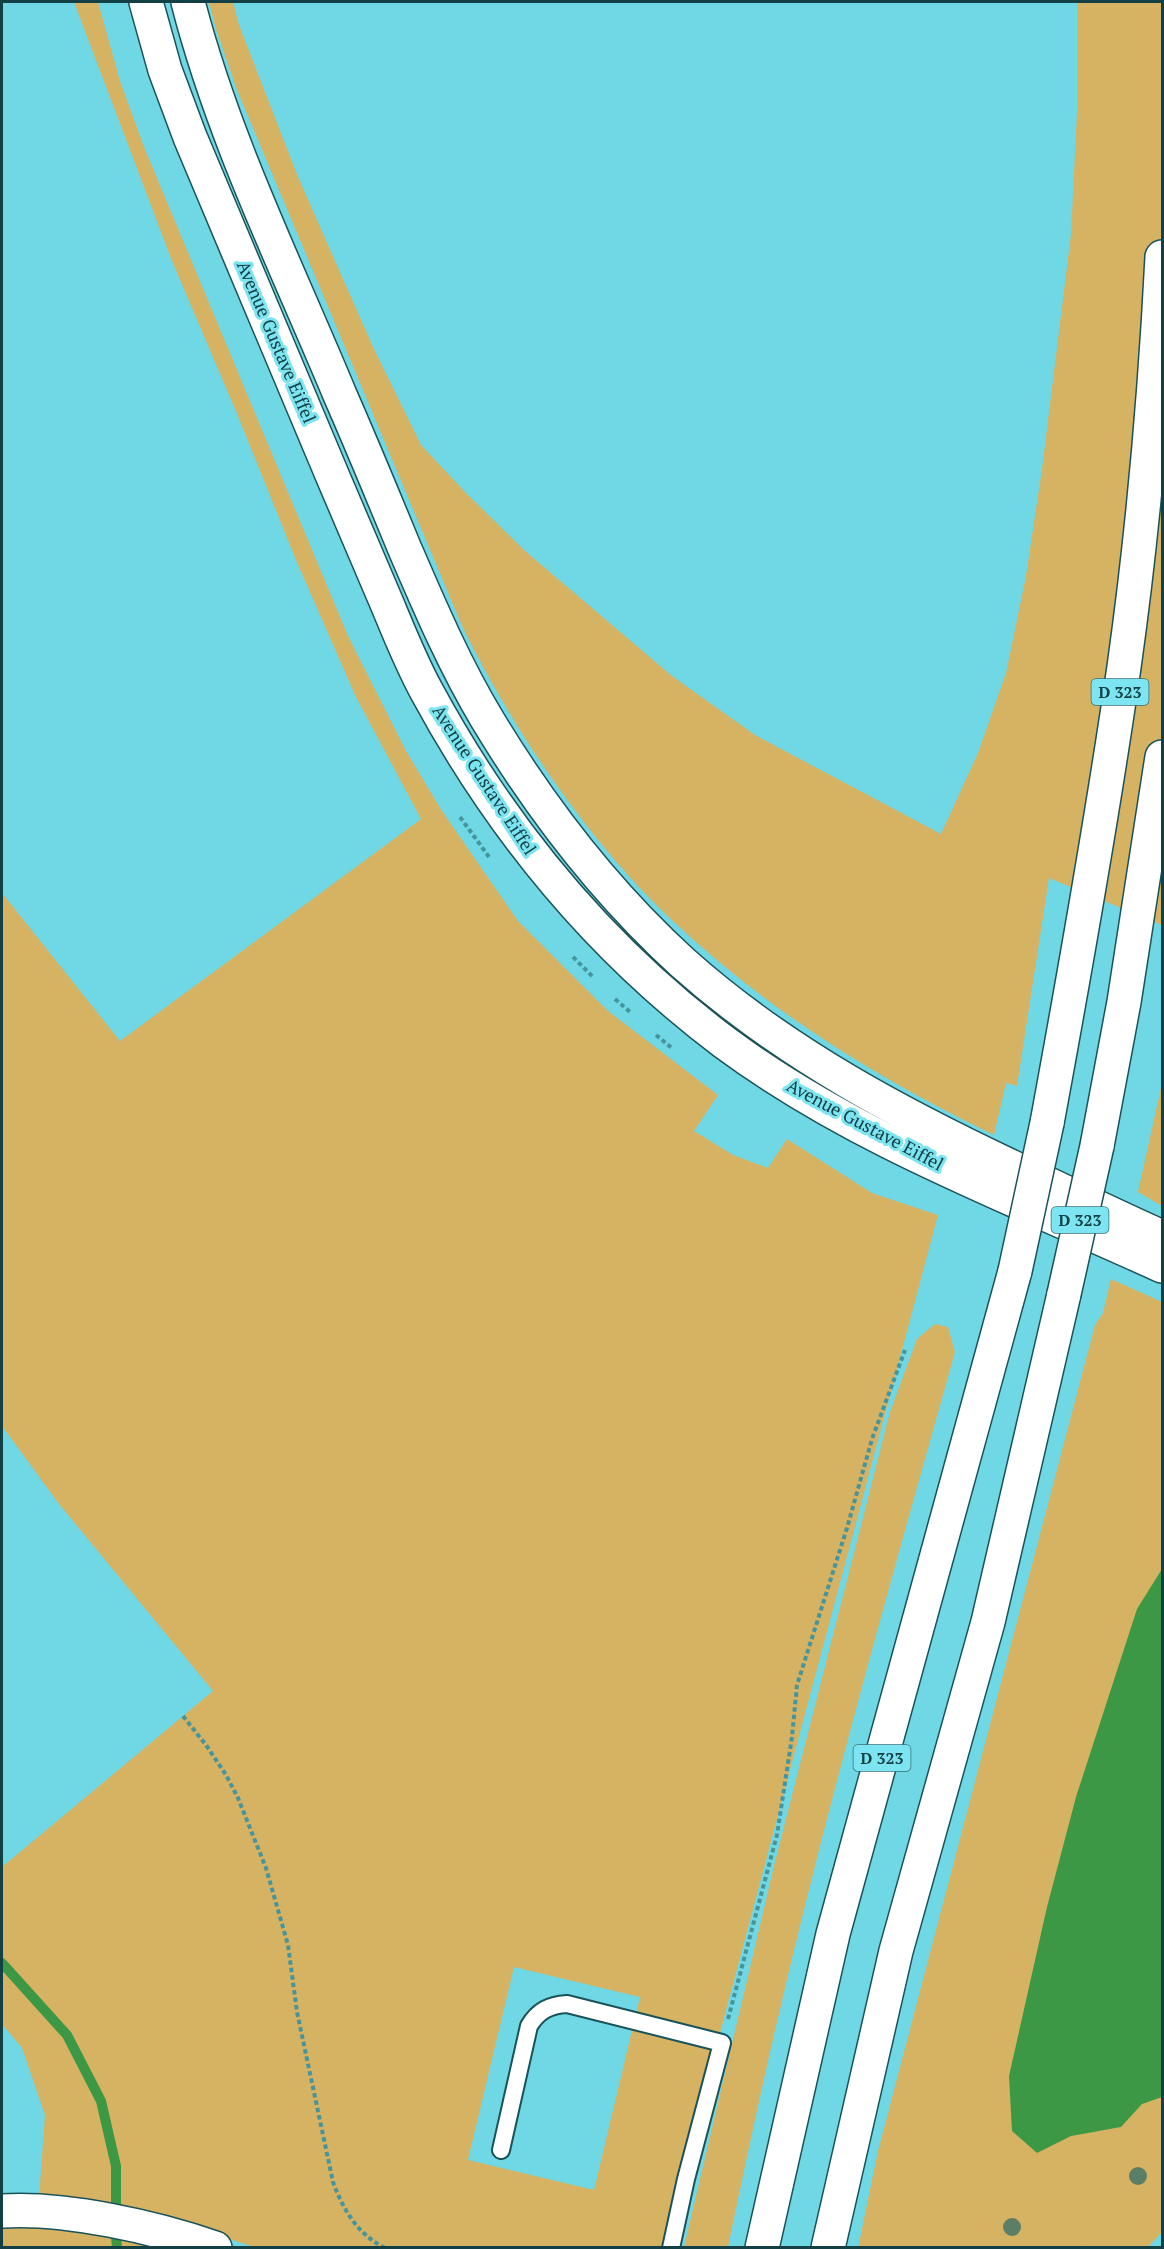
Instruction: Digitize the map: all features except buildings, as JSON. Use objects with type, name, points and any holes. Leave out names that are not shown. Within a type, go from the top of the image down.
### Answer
[{"type":"main road","name":"Avenue Gustave Eiffel","points":[[147,2],[165,70],[190,137],[415,668],[447,729],[485,789],[554,884],[613,946],[671,1000],[725,1043],[780,1080],[894,1145],[1162,1266]]},
{"type":"main road","name":"Avenue Gustave Eiffel","points":[[188,2],[220,110],[436,622],[485,716],[537,797],[641,922],[684,964],[741,1010],[846,1082],[889,1106],[938,1132],[1162,1237]]},
{"type":"main road","name":"D 323","points":[[762,2247],[833,1934],[1014,1271],[1047,1123],[1102,816],[1124,665],[1144,497],[1162,257]]},
{"type":"main road","name":"D 323","points":[[828,2247],[896,1950],[988,1622],[1064,1294],[1097,1146],[1124,1002],[1162,757]]},
{"type":"main road","points":[[2,2211],[43,2212],[97,2218],[169,2233],[215,2247]]},
{"type":"lane","points":[[501,2150],[529,2026],[540,2012],[549,2007],[567,2004],[722,2043],[670,2247]]},
{"type":"path","points":[[722,2043],[777,1835],[792,1737],[797,1685],[847,1528],[872,1439],[905,1350]]},
{"type":"path","points":[[183,1716],[226,1775],[238,1798],[266,1868],[288,1945],[297,2012],[333,2182],[340,2202],[352,2221],[364,2233],[385,2247]]},
{"type":"shaded area","points":[[74,2],[98,2],[120,81],[144,147],[348,636],[406,751],[442,811],[518,921],[608,1011],[718,1095],[694,1131],[733,1155],[768,1168],[787,1139],[872,1193],[938,1215],[663,2247],[254,2247],[171,2220],[39,2198],[45,2115],[22,2048],[2,2024],[2,1867],[213,1691],[59,1504],[2,1426],[2,893],[120,1041],[421,819],[355,695],[296,560],[172,261]],"holes":[[[514,1967],[640,1997],[594,2190],[468,2160]]]},
{"type":"shaded area","points":[[209,2],[233,2],[239,25],[298,177],[373,347],[421,445],[525,551],[672,676],[755,735],[941,834],[978,753],[1006,673],[1026,576],[1042,469],[1071,234],[1077,111],[1077,2],[1162,2],[1162,925],[1049,878],[1017,1086],[1006,1083],[994,1135],[908,1091],[867,1067],[826,1041],[748,985],[675,923],[644,892],[613,858],[556,784],[505,705],[462,626],[237,90]]},
{"type":"shaded area","points":[[1162,1083],[1162,1206],[1138,1192]]},
{"type":"shaded area","points":[[1111,1279],[1162,1302],[1162,2232],[1148,2247],[858,2248],[878,2151],[1095,1325],[1103,1313]]},
{"type":"shaded area","points":[[935,1324],[948,1327],[955,1352],[857,1705],[811,1883],[768,2061],[728,2247],[684,2247],[774,1866],[890,1412],[917,1339]]},
{"type":"shaded area","points":[[1162,1569],[1162,2097],[1142,2104],[1121,2127],[1071,2136],[1037,2153],[1012,2131],[1009,2076],[1047,1907],[1076,1797],[1137,1609]]},
{"type":"shaded area","points":[[40,2224],[131,2240],[156,2247],[2,2247],[2,2225]]},
{"type":"waterway","points":[[2,1963],[67,2035],[101,2101],[116,2166],[116,2207]]},
{"type":"waterway","points":[[116,2236],[117,2248]]}]
